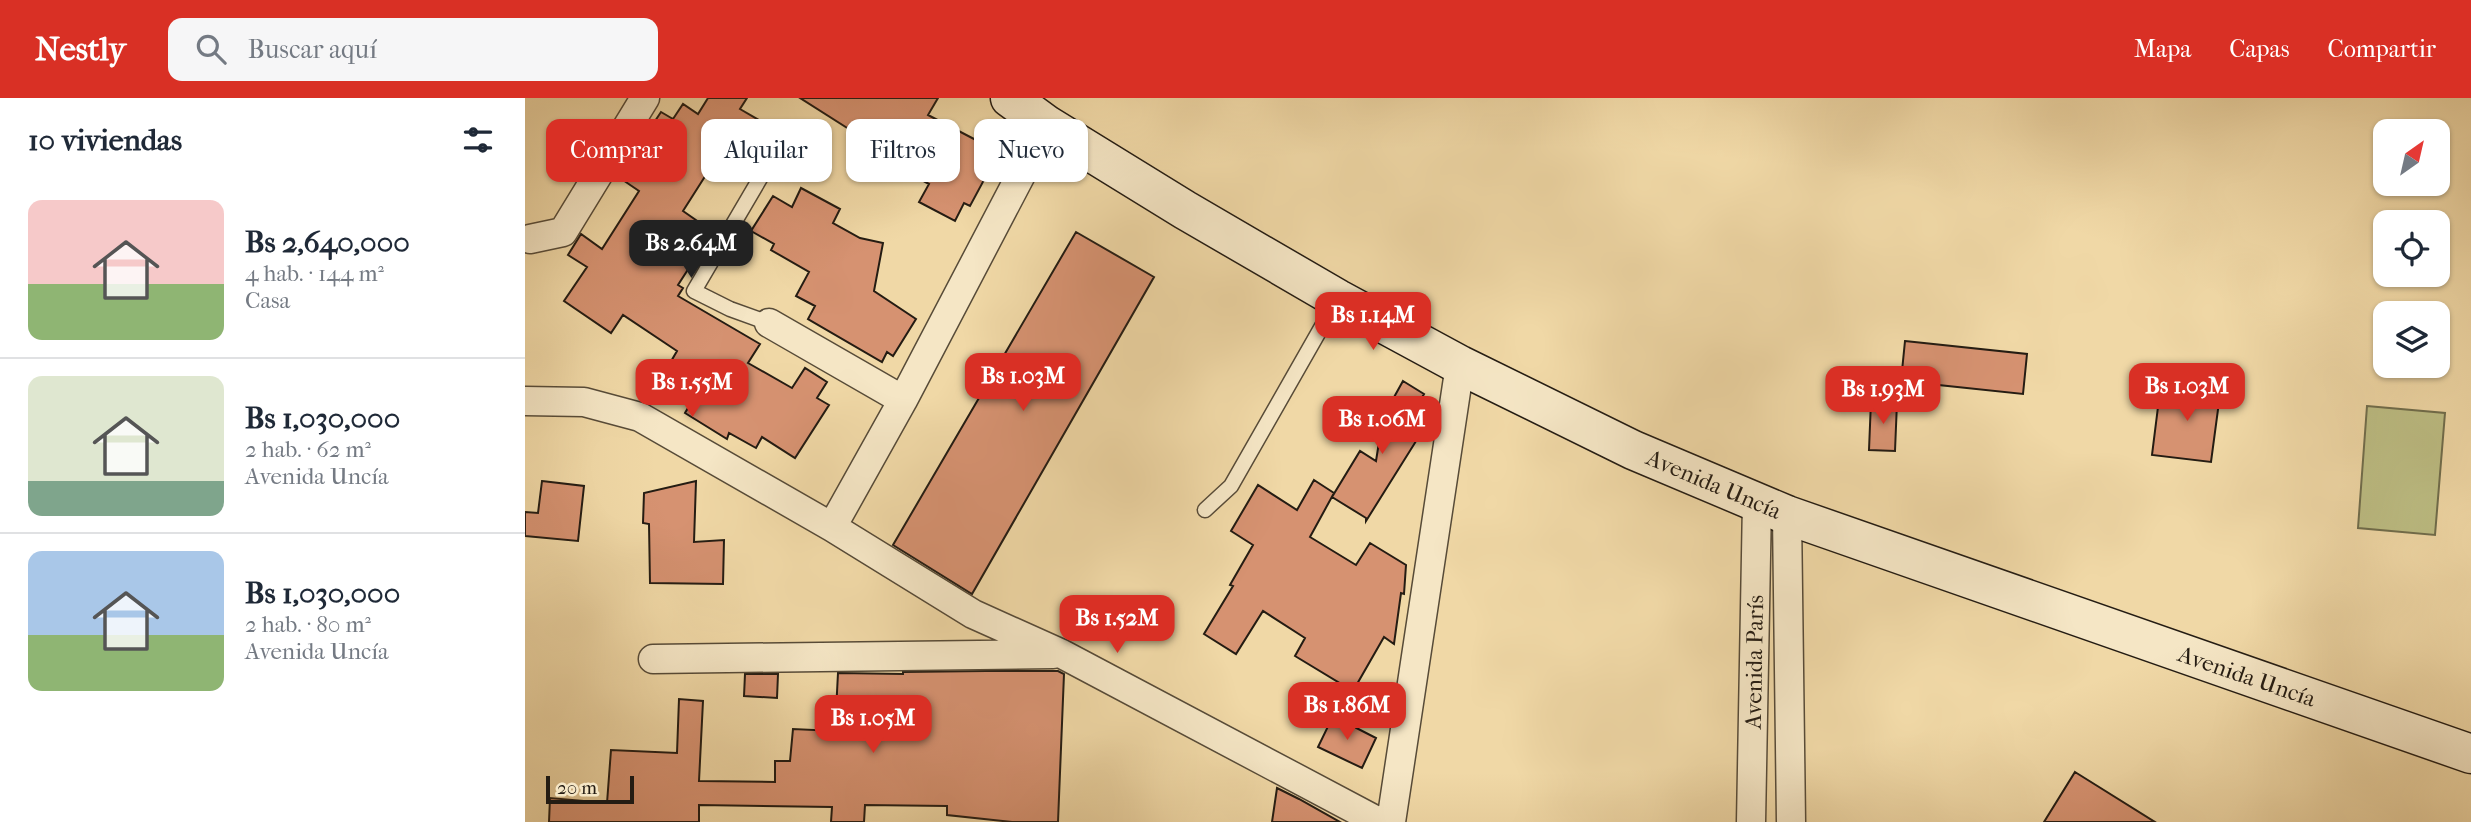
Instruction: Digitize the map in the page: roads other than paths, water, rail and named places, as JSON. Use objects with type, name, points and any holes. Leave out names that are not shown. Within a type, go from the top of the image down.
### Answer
[{"type":"street","points":[[530,239],[563,232],[645,98]]},
{"type":"street","name":"Avenida Uncía","points":[[1010,98],[1039,119]]},
{"type":"street","name":"Avenida Uncía","points":[[1088,150],[1338,299],[1461,365],[1633,450],[1772,508],[2471,754]]},
{"type":"street","points":[[832,527],[903,400],[1017,182]]},
{"type":"street","points":[[769,323],[903,400]]},
{"type":"street","points":[[1391,822],[1461,365]]},
{"type":"street","points":[[525,401],[584,402],[640,418],[832,527],[973,614],[1062,654],[1379,822]]},
{"type":"street","name":"Avenida París","points":[[1751,822],[1772,508]]},
{"type":"street","name":"Avenida París","points":[[1772,508],[1791,822]]},
{"type":"street","points":[[653,659],[1062,654]]},
{"type":"lane","points":[[758,182],[694,291],[730,309],[769,323]]},
{"type":"lane","points":[[1205,510],[1231,486],[1338,299]]}]
